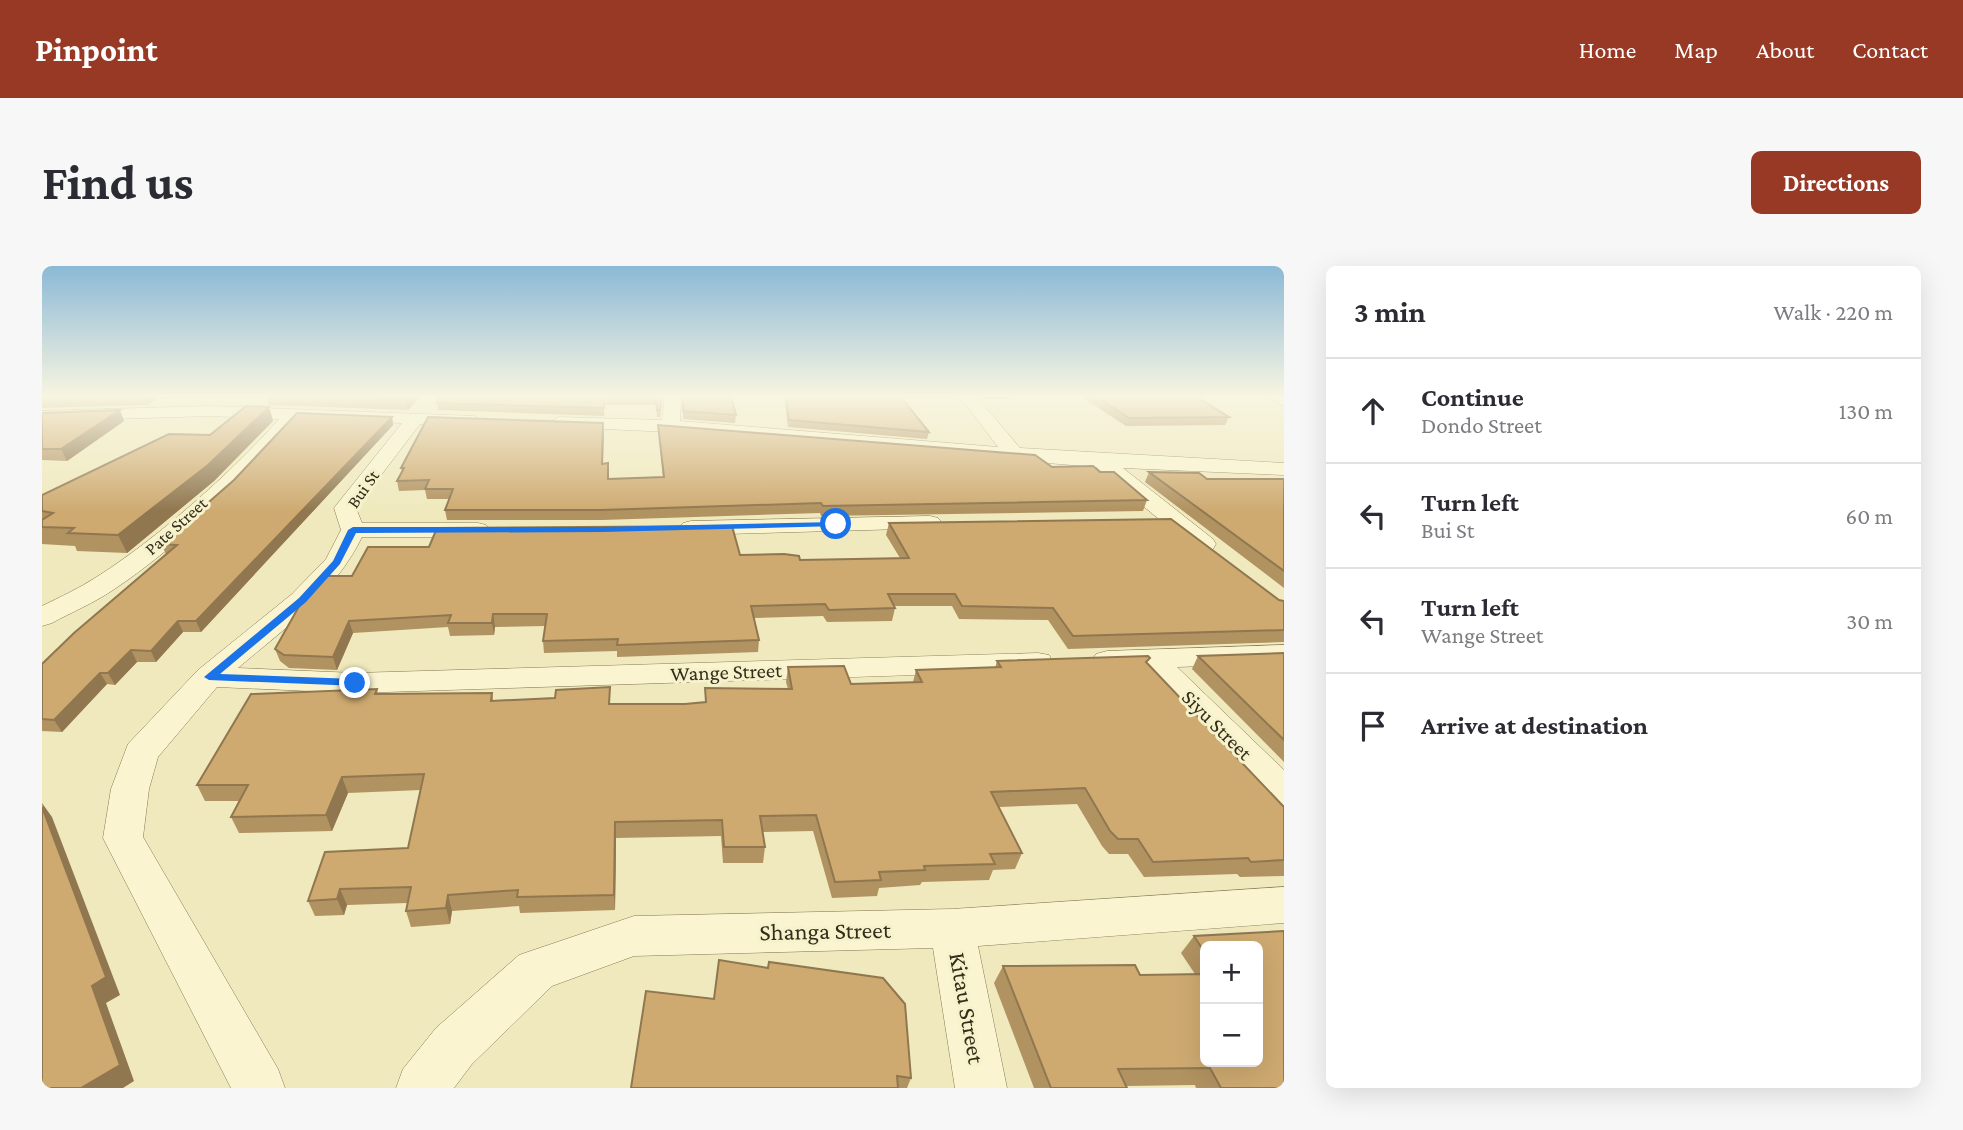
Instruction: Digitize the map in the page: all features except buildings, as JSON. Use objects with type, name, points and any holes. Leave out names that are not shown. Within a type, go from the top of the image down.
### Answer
[{"type":"street","name":"Pate Street","points":[[42,617],[103,585],[156,547],[280,434]]},
{"type":"street","name":"Bui St","points":[[259,1088],[123,838],[130,789],[141,753],[209,677],[302,600],[337,562],[353,530],[345,508],[402,434]]},
{"type":"street","points":[[781,434],[1102,461],[1284,470]]},
{"type":"street","points":[[999,434],[1013,452]]},
{"type":"street","points":[[1102,461],[1217,554]]},
{"type":"street","points":[[1146,520],[1172,520]]},
{"type":"street","points":[[671,528],[957,523]]},
{"type":"street","points":[[353,530],[505,530]]},
{"type":"street","name":"Wange Street","points":[[209,677],[355,683],[1284,654]]},
{"type":"street","name":"Siyu Street","points":[[1150,658],[1284,793]]},
{"type":"street","name":"Shanga Street","points":[[422,1088],[454,1046],[536,970],[634,936],[952,928],[1284,905]]},
{"type":"street","name":"Kitau Street","points":[[952,928],[981,1088]]},
{"type":"route","points":[[355,683],[209,677],[302,600],[337,562],[353,530],[602,530],[836,524]]}]
